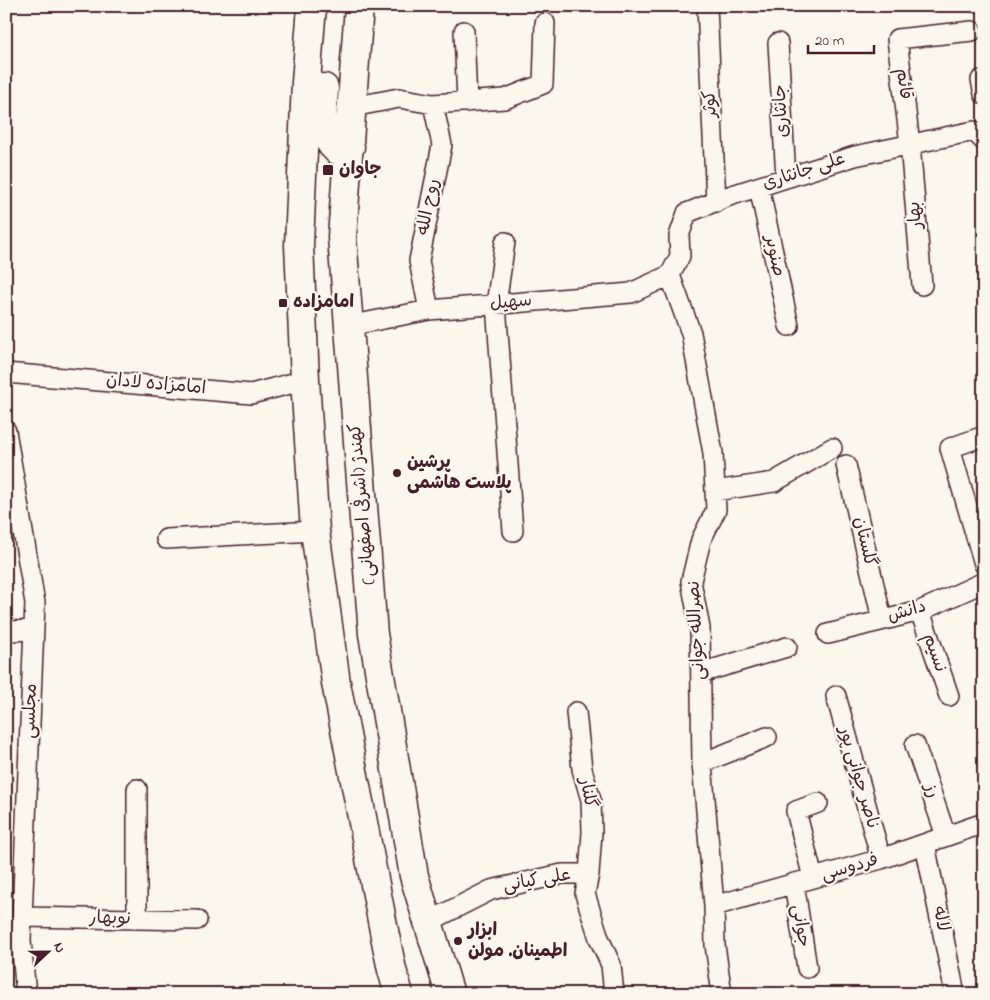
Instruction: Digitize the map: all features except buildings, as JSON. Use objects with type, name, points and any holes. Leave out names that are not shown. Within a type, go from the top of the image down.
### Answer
[{"type":"main road","points":[[312,6],[306,82],[299,245],[305,380],[315,531],[336,683],[386,944],[399,994]]},
{"type":"main road","points":[[328,6],[322,122],[328,139],[337,150],[350,147]]},
{"type":"main road","name":"کهندژ (اشرفی اصفهانی)","points":[[359,6],[342,237],[373,634],[414,876],[450,994]]},
{"type":"main road","points":[[299,245],[308,231],[322,231],[327,239],[333,331],[341,385],[355,406]]},
{"type":"street","name":"کوثر","points":[[707,6],[716,202]]},
{"type":"street","points":[[352,107],[399,98],[433,104],[505,99],[543,84],[545,23]]},
{"type":"street","points":[[464,31],[468,102]]},
{"type":"street","name":"قائم","points":[[910,144],[897,39],[972,31]]},
{"type":"street","name":"جانثاری","points":[[778,43],[786,178]]},
{"type":"street","name":"روح الله","points":[[429,310],[419,261],[442,145],[433,104]]},
{"type":"street","name":"علی جانثاری","points":[[670,275],[680,256],[679,236],[687,213],[759,186],[855,156],[974,131],[984,141]]},
{"type":"street","name":"بهار","points":[[910,144],[922,285]]},
{"type":"street","name":"صنوبر","points":[[759,186],[789,326]]},
{"type":"street","points":[[505,242],[496,305],[514,532]]},
{"type":"street","name":"سهیل","points":[[348,326],[429,310],[631,293],[670,275]]},
{"type":"street","name":"نصرالله جوانی","points":[[670,275],[691,333],[713,453],[716,510],[702,540],[691,581],[700,628],[702,763],[714,906],[715,945],[722,994]]},
{"type":"street","name":"امامزاده لادان","points":[[6,373],[251,394],[305,380]]},
{"type":"street","name":"مجلسی","points":[[6,430],[35,603],[21,941],[15,971],[26,994]]},
{"type":"street","points":[[984,436],[950,448],[984,564]]},
{"type":"street","points":[[715,491],[774,482],[832,448]]},
{"type":"street","name":"گلستان","points":[[846,465],[882,620]]},
{"type":"street","points":[[166,539],[315,531]]},
{"type":"street","name":"دانش","points":[[828,634],[920,611],[984,582]]},
{"type":"street","name":"نسیم","points":[[920,611],[949,696]]},
{"type":"street","points":[[6,631],[34,630]]},
{"type":"street","points":[[701,673],[787,647]]},
{"type":"street","name":"ناصر جوانی پور","points":[[836,696],[881,859]]},
{"type":"street","name":"گلنار","points":[[576,712],[582,769],[591,800],[592,832],[589,874]]},
{"type":"street","points":[[702,763],[767,737]]},
{"type":"street","name":"رز","points":[[915,745],[946,836]]},
{"type":"street","points":[[137,789],[137,919]]},
{"type":"street","points":[[813,878],[796,811],[818,803]]},
{"type":"street","name":"فردوسی","points":[[714,906],[881,859],[984,823]]},
{"type":"street","name":"لاله","points":[[925,844],[955,994]]},
{"type":"street","name":"علی کیانی","points":[[428,922],[490,890],[562,874],[589,874],[585,894],[611,965],[614,994]]},
{"type":"street","name":"جوانی","points":[[794,883],[807,968]]},
{"type":"street","name":"نوبهار","points":[[22,918],[197,920]]},
{"type":"place","name":"جاوان","points":[[328,170]]},
{"type":"place","name":"امامزاده","points":[[283,303]]},
{"type":"place","name":"پرشین پلاست هاشمی","points":[[397,473]]},
{"type":"place","name":"ابزار اطمینان. مولن","points":[[458,941]]}]
